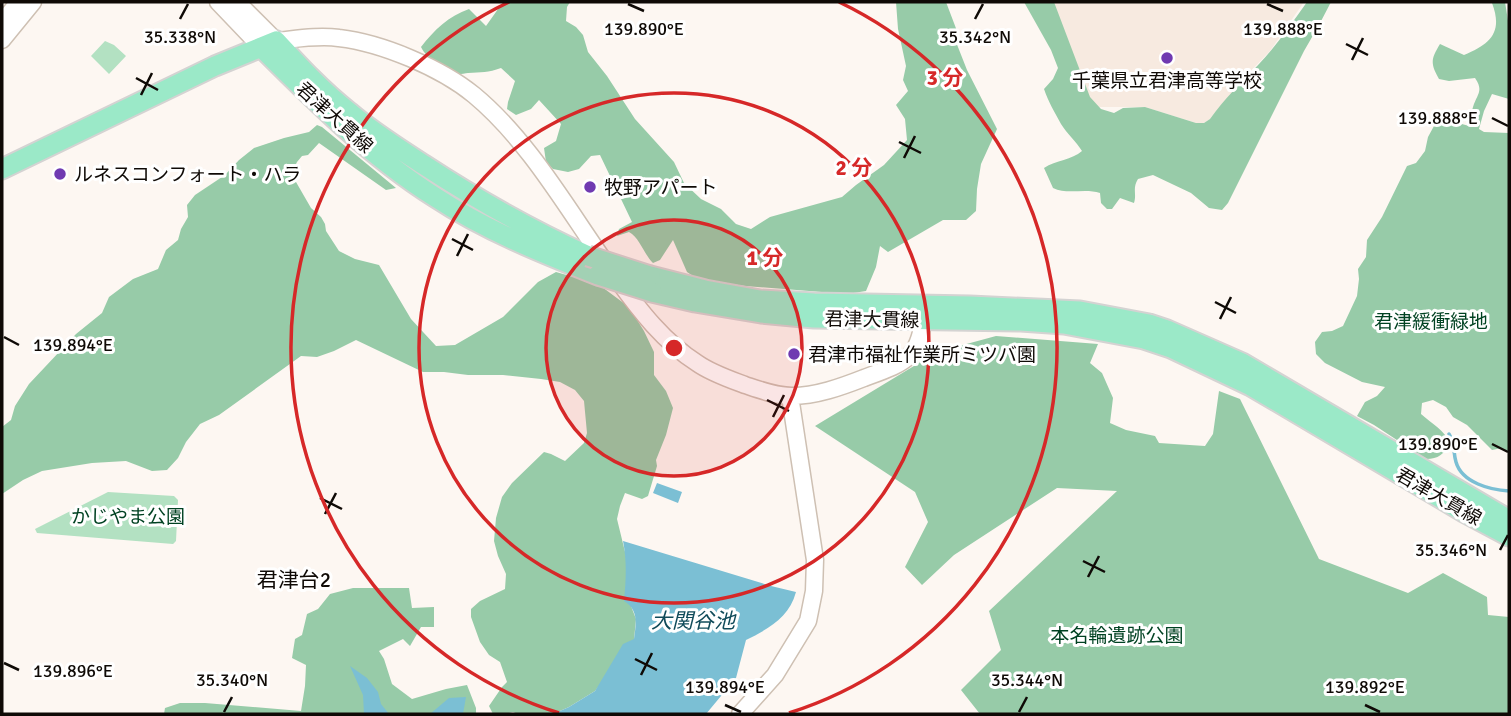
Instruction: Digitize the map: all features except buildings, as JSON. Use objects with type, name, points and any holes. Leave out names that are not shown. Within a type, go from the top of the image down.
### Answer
[{"type":"main road","points":[[2,169],[215,66],[268,44]]},
{"type":"main road","name":"君津大貫線","points":[[268,44],[350,113],[397,148],[478,198],[563,245],[695,302],[761,313],[814,318],[924,312],[1080,312],[1149,324],[1242,363],[1509,520]]},
{"type":"main road","name":"君津大貫線","points":[[268,44],[331,115],[387,164],[428,193],[499,233],[554,258],[598,275],[651,284]]},
{"type":"main road","name":"君津大貫線","points":[[924,312],[1063,324],[1144,339],[1171,348],[1251,386],[1509,536]]},
{"type":"street","points":[[2,22],[19,2]]},
{"type":"street","points":[[2,40],[33,2]]},
{"type":"street","points":[[218,2],[268,44]]},
{"type":"street","points":[[237,2],[268,44]]},
{"type":"street","points":[[268,44],[301,38],[337,37],[354,40],[394,52],[446,75],[474,95],[525,149],[641,312],[671,344],[698,365],[730,379],[790,396],[815,393],[848,384],[896,366],[914,351],[922,333],[924,312]]},
{"type":"street","points":[[740,714],[775,675],[808,621],[814,591],[815,560],[790,396]]},
{"type":"shaded area","name":"千葉県立君津高等学校","points":[[1049,2],[1304,2],[1270,51],[1210,119],[1204,123],[1196,123],[1145,107],[1092,107]]},
{"type":"green space","points":[[503,2],[570,2],[566,21],[583,35],[588,52],[635,119],[674,162],[684,183],[701,199],[721,209],[736,224],[751,229],[770,217],[842,197],[884,165],[907,140],[905,119],[896,105],[908,91],[903,80],[906,66],[898,29],[896,2],[946,2],[957,31],[956,42],[967,70],[997,129],[981,164],[976,211],[966,220],[943,220],[888,252],[880,246],[876,267],[866,291],[847,294],[711,281],[687,272],[673,240],[660,260],[653,263],[629,232],[617,236],[619,229],[632,222],[600,155],[591,156],[579,169],[568,172],[553,169],[546,162],[544,148],[556,141],[561,124],[539,100],[531,109],[516,115],[507,109],[515,81],[501,68],[488,72],[456,74],[436,64],[421,47],[442,24],[469,9],[486,26]]},
{"type":"green space","points":[[1024,2],[1054,2],[1090,97],[1101,109],[1114,113],[1123,108],[1145,107],[1204,123],[1266,57],[1307,2],[1331,2],[1222,210],[1209,208],[1191,193],[1153,175],[1138,179],[1134,203],[1120,198],[1112,209],[1107,209],[1101,203],[1100,193],[1053,188],[1044,168],[1082,151],[1061,124],[1044,89],[1058,68]]},
{"type":"green space","name":"君津緩衝緑地","points":[[1485,2],[1505,2],[1509,27],[1509,99],[1492,94],[1479,129],[1484,132],[1509,133],[1509,453],[1502,448],[1492,450],[1467,425],[1453,417],[1446,407],[1433,400],[1422,403],[1421,414],[1442,431],[1450,444],[1440,455],[1426,459],[1357,416],[1365,402],[1377,396],[1385,387],[1362,382],[1325,363],[1316,354],[1315,342],[1322,332],[1343,326],[1357,296],[1358,269],[1366,257],[1367,240],[1382,217],[1407,166],[1416,163],[1425,151],[1434,126],[1444,119],[1469,126],[1479,92],[1478,82],[1475,78],[1449,81],[1439,79],[1433,61],[1440,44],[1464,55],[1488,41],[1496,22],[1492,3]]},
{"type":"green space","points":[[105,41],[126,56],[109,74],[91,56]]},
{"type":"green space","points":[[317,125],[396,188],[386,190],[319,143],[297,162],[293,170],[296,182],[311,208],[321,217],[326,231],[339,251],[355,259],[379,265],[411,319],[436,346],[455,345],[503,317],[538,282],[556,272],[598,284],[629,307],[654,352],[654,375],[666,391],[673,408],[656,460],[657,466],[648,496],[642,499],[625,493],[617,519],[626,556],[631,606],[636,619],[634,640],[595,691],[553,714],[493,714],[489,706],[507,682],[500,662],[489,655],[480,642],[471,617],[471,609],[480,601],[505,589],[506,574],[494,541],[496,518],[502,497],[512,483],[544,452],[565,461],[584,443],[587,433],[584,401],[575,390],[560,382],[503,375],[423,372],[356,340],[317,357],[301,356],[219,415],[200,424],[167,470],[152,471],[126,461],[92,463],[42,471],[2,494],[2,427],[11,420],[15,406],[29,384],[76,334],[102,313],[109,297],[133,279],[158,269],[166,250],[178,240],[188,217],[187,205],[195,195],[225,175],[254,148],[309,132]]},
{"type":"green space","name":"本名輪遺跡公園","points":[[996,336],[1098,344],[1090,363],[1102,373],[1113,398],[1110,423],[1126,430],[1155,436],[1159,443],[1205,446],[1213,434],[1219,391],[1240,399],[1319,559],[1408,593],[1443,573],[1487,597],[1488,615],[1509,617],[1509,714],[980,714],[961,690],[1001,650],[989,611],[1117,491],[1057,488],[954,555],[922,585],[905,567],[928,522],[915,492],[815,426],[937,352]]},
{"type":"green space","name":"かじやま公園","points":[[108,492],[174,496],[178,500],[176,541],[173,544],[37,533],[35,529]]},
{"type":"green space","points":[[353,588],[409,588],[412,608],[434,607],[434,627],[421,627],[410,646],[403,639],[379,651],[392,684],[412,699],[467,685],[476,714],[164,714],[165,708],[180,703],[301,711],[306,665],[292,658],[295,639],[302,635],[307,614],[318,609],[330,594]]},
{"type":"water","points":[[657,483],[682,492],[678,503],[653,493]]},
{"type":"water","name":"大関谷池","points":[[623,541],[796,592],[783,616],[770,627],[746,640],[736,678],[706,714],[553,714],[595,691],[623,644],[634,639],[634,613],[624,601],[626,571]]},
{"type":"water","points":[[350,666],[367,678],[389,714],[364,714],[363,695]]},
{"type":"water","points":[[466,697],[463,714],[430,714],[449,698]]},
{"type":"waterway","points":[[1449,434],[1456,462],[1464,475],[1486,487],[1509,491]]},
{"type":"place","name":"千葉県立君津高等学校","points":[[1167,58]]},
{"type":"place","name":"ルネスコンフォート・ハラ","points":[[60,174]]},
{"type":"place","name":"牧野アパート","points":[[590,187]]},
{"type":"place","name":"君津市福祉作業所ミツバ園","points":[[794,354]]},
{"type":"district","name":"君津台2","points":[[294,580]]}]
